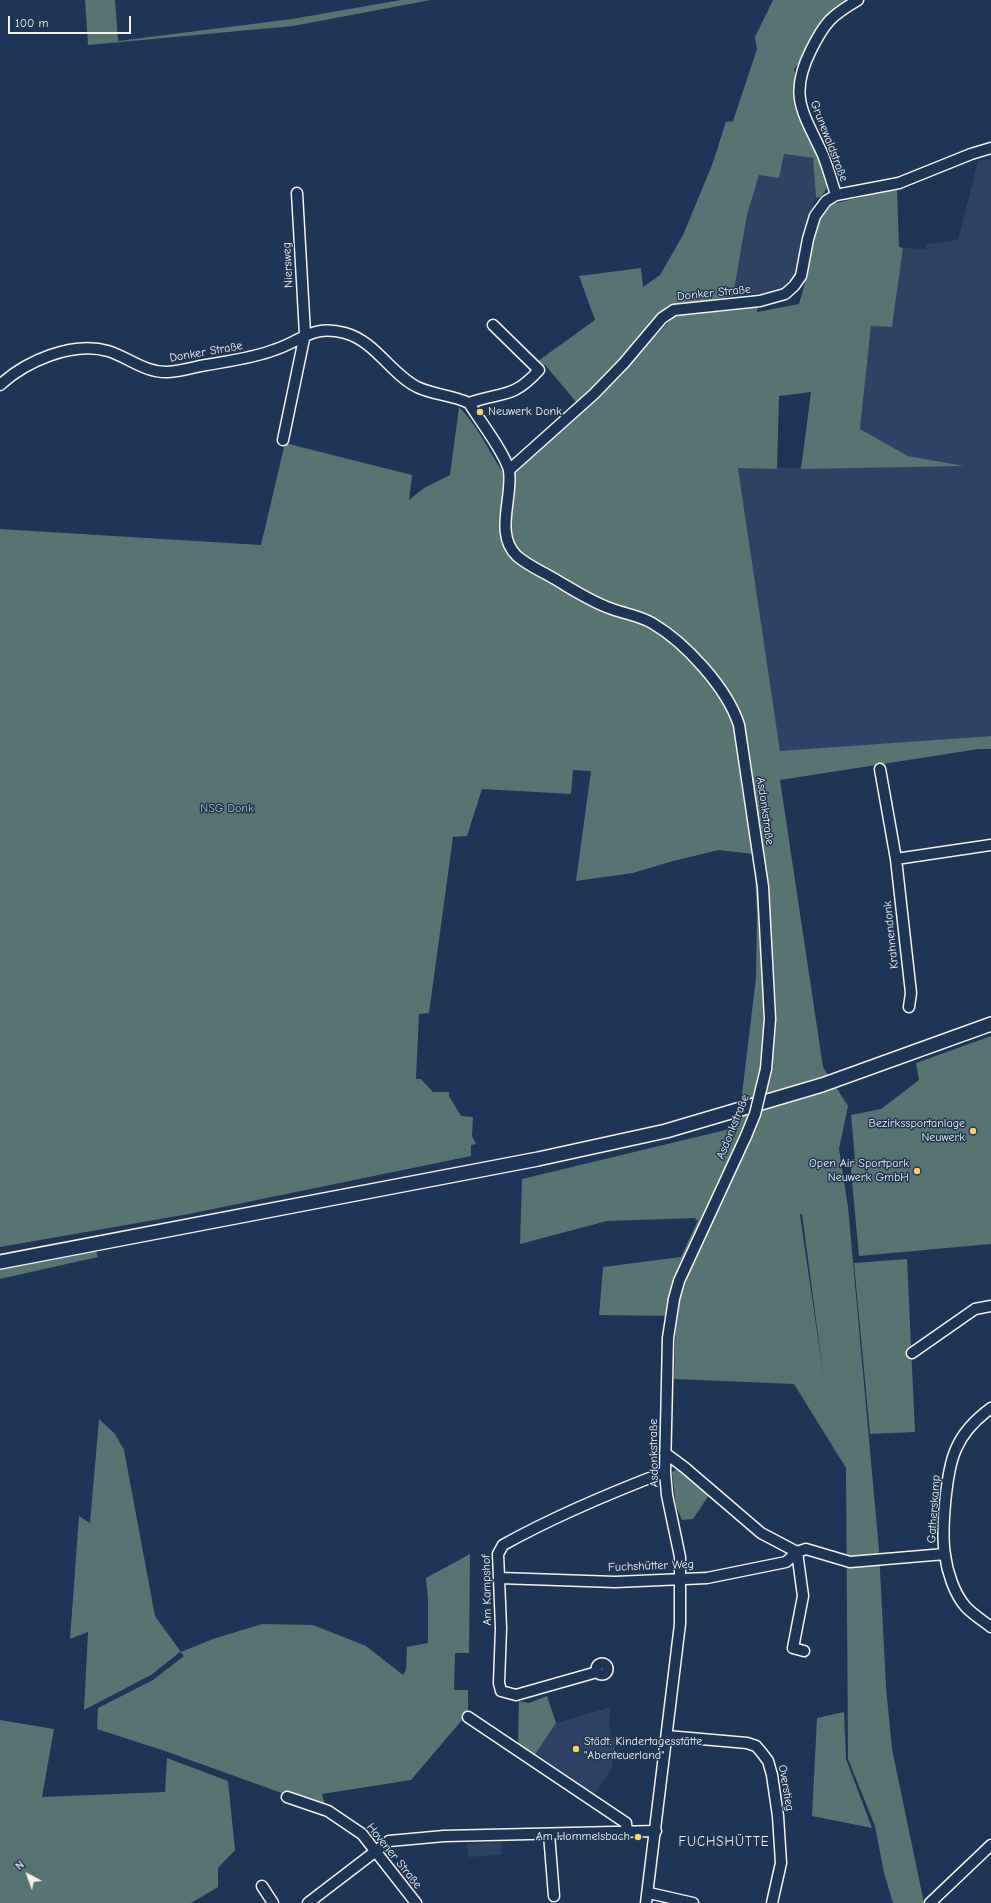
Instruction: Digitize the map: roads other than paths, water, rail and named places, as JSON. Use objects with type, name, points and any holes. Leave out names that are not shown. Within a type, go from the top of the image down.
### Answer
[{"type":"main road","points":[[0,1262],[538,1159],[659,1133],[736,1112],[822,1085],[991,1024]]},
{"type":"street","name":"Grunewaldstraße","points":[[836,195],[824,157],[803,114],[800,101],[799,84],[801,71],[827,22],[858,0]]},
{"type":"street","name":"Donker Straße","points":[[508,470],[594,394],[624,363],[647,334],[674,310],[760,301],[785,294],[794,286],[801,276],[808,239],[815,216],[826,201],[836,195],[900,183],[971,154],[991,148]]},
{"type":"street","name":"Niersweg","points":[[297,193],[305,334]]},
{"type":"street","points":[[493,325],[539,370],[527,383],[516,390],[469,403],[508,470]]},
{"type":"street","name":"Donker Straße","points":[[0,385],[24,367],[58,353],[93,349],[108,351],[144,367],[167,372],[250,357],[275,350],[305,334],[318,331],[346,333],[358,339],[404,379],[417,387],[432,393],[460,399],[469,403]]},
{"type":"street","points":[[283,440],[305,334]]},
{"type":"street","name":"Asdonkstraße","points":[[508,470],[506,534],[509,545],[517,555],[529,564],[587,598],[611,609],[637,616],[666,633],[699,663],[722,691],[736,715],[739,725],[763,888],[770,1019],[766,1069],[759,1099],[746,1136],[689,1258],[674,1299],[668,1338],[665,1472],[667,1496],[680,1556],[680,1624],[647,1898]]},
{"type":"street","name":"Krahnendonk","points":[[880,769],[896,859],[911,993],[908,1007]]},
{"type":"street","points":[[896,859],[991,845]]},
{"type":"street","points":[[912,1353],[975,1310],[991,1306]]},
{"type":"street","name":"Gatherskamp","points":[[991,1408],[971,1424],[956,1449],[951,1462],[946,1490],[945,1554],[955,1589],[965,1605],[991,1627]]},
{"type":"street","points":[[665,1454],[684,1466],[761,1533],[797,1552],[803,1596],[792,1648],[804,1651]]},
{"type":"street","name":"Am Kampshof","points":[[597,1672],[516,1695],[501,1691],[499,1683],[500,1578],[498,1554],[502,1545],[607,1494],[665,1472]]},
{"type":"street","name":"Gatherskamp","points":[[797,1552],[806,1549],[850,1562],[945,1554]]},
{"type":"street","name":"Fuchshütter Weg","points":[[500,1578],[615,1582],[707,1578],[786,1562],[797,1552]]},
{"type":"street","points":[[468,1717],[626,1823],[627,1832]]},
{"type":"street","name":"Overstieg","points":[[667,1736],[747,1743],[756,1746],[768,1761],[778,1816],[781,1863],[772,1903]]},
{"type":"street","name":"Hovener Straße","points":[[287,1797],[328,1811],[362,1834],[416,1903]]},
{"type":"street","points":[[308,1903],[389,1841],[444,1836],[656,1831]]},
{"type":"street","points":[[549,1834],[554,1896]]},
{"type":"street","points":[[931,1903],[991,1845]]},
{"type":"street","points":[[262,1886],[273,1903]]},
{"type":"street","points":[[647,1898],[693,1903]]},
{"type":"place","name":"Neuwerk Donk","points":[[480,412]]},
{"type":"place","name":"Bezirkssportanlage Neuwerk","points":[[973,1131]]},
{"type":"place","name":"Open Air Sportpark Neuwerk GmbH","points":[[917,1171]]},
{"type":"place","name":"Städt. Kindertagesstätte \"Abenteuerland\"","points":[[576,1749]]},
{"type":"place","name":"Am Hommelsbach","points":[[638,1837]]},
{"type":"district","name":"FUCHSHÜTTE","points":[[724,1842]]},
{"type":"park label","name":"NSG Donk","points":[[227,809]]}]
